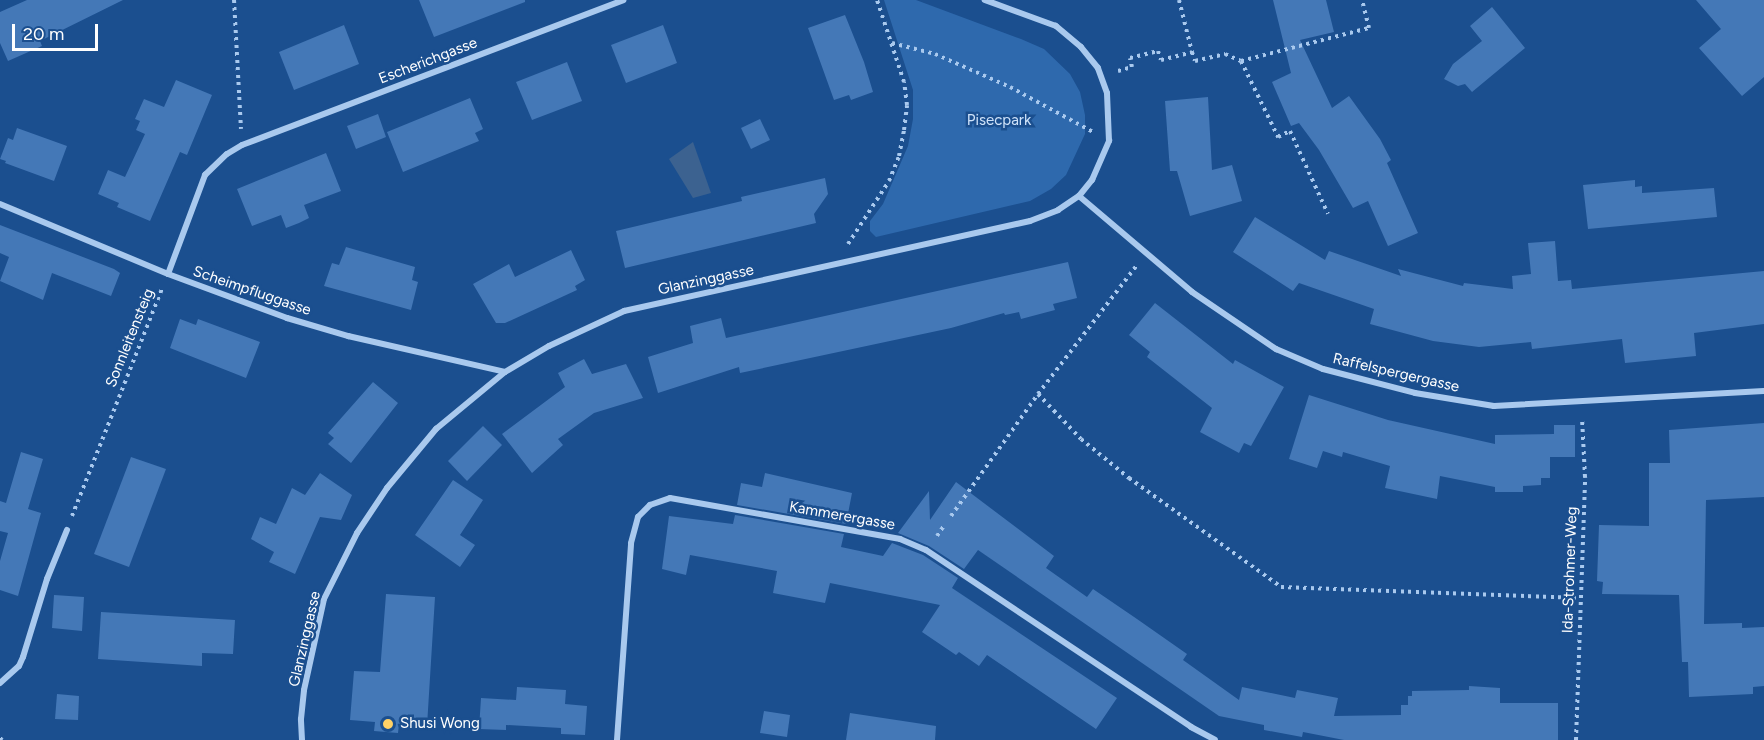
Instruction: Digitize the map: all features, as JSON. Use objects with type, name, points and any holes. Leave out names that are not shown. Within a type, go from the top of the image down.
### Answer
[{"type":"street","name":"Escherichgasse","points":[[242,145],[623,0]]},
{"type":"street","name":"Glanzinggasse","points":[[303,740],[301,719],[304,690],[324,599],[357,533],[387,488],[436,429],[505,372],[549,346],[624,311],[1030,221],[1058,210],[1079,196],[1092,180],[1109,141],[1107,93],[1100,76],[1090,57],[1056,26],[985,0]]},
{"type":"street","name":"Sonnleitensteig","points":[[168,274],[205,175],[214,164],[242,145]]},
{"type":"street","name":"Raffelspergergasse","points":[[1079,196],[1192,292],[1276,349],[1323,369],[1415,393],[1494,406],[1764,391]]},
{"type":"street","name":"Scheimpfluggasse","points":[[0,204],[168,274],[287,318],[348,336],[505,372]]},
{"type":"street","name":"Kammerergasse","points":[[617,740],[631,543],[638,517],[650,505],[670,498],[900,539],[926,550],[1191,727],[1215,740]]},
{"type":"street","points":[[0,683],[19,666],[23,657],[46,579],[67,530]]},
{"type":"path","points":[[234,0],[242,145]]},
{"type":"path","points":[[828,267],[855,235],[889,181],[899,156],[907,105],[903,82],[877,0]]},
{"type":"path","points":[[1179,0],[1194,61],[1225,54],[1241,61],[1369,28],[1362,0]]},
{"type":"path","points":[[891,43],[935,54],[1010,87],[1109,141]]},
{"type":"path","points":[[1100,76],[1132,67],[1130,58],[1158,51],[1161,60],[1192,52]]},
{"type":"path","points":[[1241,61],[1278,137],[1290,131],[1328,214]]},
{"type":"path","points":[[951,516],[1038,394],[1147,253]]},
{"type":"path","name":"Sonnleitensteig","points":[[67,530],[168,274]]},
{"type":"path","points":[[1038,394],[1081,439],[1129,478],[1281,586],[1581,598]]},
{"type":"path","name":"Ida-Strohmer-Weg","points":[[1576,740],[1585,477],[1581,401]]},
{"type":"green space","name":"Pisecpark","points":[[884,0],[916,0],[1021,39],[1044,49],[1070,74],[1080,92],[1085,115],[1085,134],[1066,175],[1051,189],[1030,201],[876,237],[870,231],[870,221],[883,204],[908,146],[913,119],[913,90]]},
{"type":"shaded area","points":[[693,142],[711,193],[693,198],[669,159]]},
{"type":"building","points":[[27,0],[123,0],[40,41],[42,46],[8,61],[0,43],[0,12]]},
{"type":"building","points":[[419,0],[525,0],[525,2],[434,37]]},
{"type":"building","points":[[1273,0],[1326,0],[1334,32],[1300,40],[1332,108],[1349,96],[1380,139],[1391,160],[1387,163],[1418,233],[1388,246],[1368,201],[1353,208],[1319,150],[1299,123],[1291,126],[1272,82],[1291,73]]},
{"type":"building","points":[[1696,0],[1764,0],[1764,77],[1742,96],[1699,48],[1721,29]]},
{"type":"building","points":[[1492,7],[1525,48],[1472,92],[1465,84],[1458,86],[1444,79],[1453,64],[1482,41],[1470,26]]},
{"type":"building","points":[[845,15],[873,92],[851,100],[849,95],[834,100],[808,28]]},
{"type":"building","points":[[344,25],[359,64],[294,90],[279,52]]},
{"type":"building","points":[[663,25],[677,63],[626,83],[611,45]]},
{"type":"building","points":[[567,62],[582,101],[532,120],[516,82]]},
{"type":"building","points":[[176,80],[212,95],[187,155],[180,152],[150,221],[117,207],[119,203],[98,194],[108,170],[125,177],[145,134],[136,130],[140,121],[135,119],[144,99],[164,107]]},
{"type":"building","points":[[1208,97],[1212,170],[1232,165],[1242,201],[1190,216],[1177,171],[1170,171],[1165,101]]},
{"type":"building","points":[[470,98],[483,129],[475,133],[479,141],[403,172],[387,132]]},
{"type":"building","points":[[378,114],[386,137],[356,149],[347,126]]},
{"type":"building","points":[[760,119],[770,140],[751,149],[741,128]]},
{"type":"building","points":[[17,128],[67,146],[54,181],[5,163],[6,161],[0,159],[8,138],[13,140]]},
{"type":"building","points":[[326,153],[341,191],[304,205],[309,218],[299,223],[286,228],[281,215],[252,226],[237,189]]},
{"type":"building","points":[[825,178],[828,194],[814,214],[816,223],[625,268],[616,231],[742,201],[741,197]]},
{"type":"building","points":[[1635,180],[1635,187],[1642,186],[1642,193],[1714,188],[1717,217],[1588,229],[1583,185]]},
{"type":"building","points":[[1255,217],[1325,260],[1329,251],[1401,276],[1398,269],[1463,286],[1464,283],[1513,289],[1512,276],[1531,274],[1528,243],[1555,241],[1558,281],[1571,280],[1572,289],[1764,271],[1764,324],[1694,333],[1696,356],[1625,363],[1622,339],[1532,349],[1531,342],[1479,347],[1433,341],[1370,324],[1374,309],[1299,283],[1293,291],[1233,252]]},
{"type":"building","points":[[0,225],[114,269],[120,273],[111,296],[52,273],[43,300],[0,281],[9,257],[0,253]]},
{"type":"building","points":[[346,247],[415,267],[412,280],[418,282],[411,310],[324,286],[332,263],[339,265]]},
{"type":"building","points":[[571,250],[585,280],[575,286],[577,290],[505,323],[496,323],[473,284],[509,264],[515,277]]},
{"type":"building","points":[[1068,262],[1077,298],[1053,304],[1055,310],[1021,319],[1019,312],[1005,315],[1004,313],[951,328],[740,373],[739,367],[658,393],[648,357],[693,343],[690,326],[721,318],[726,338]]},
{"type":"building","points":[[1155,303],[1233,364],[1235,360],[1284,387],[1251,446],[1244,443],[1239,453],[1200,432],[1212,408],[1147,357],[1150,352],[1129,335]]},
{"type":"building","points":[[180,319],[196,325],[198,319],[260,342],[246,378],[170,348]]},
{"type":"building","points":[[584,359],[592,374],[626,364],[643,398],[594,413],[558,439],[563,445],[532,473],[502,434],[565,387],[558,373]]},
{"type":"building","points":[[373,382],[398,403],[351,463],[328,444],[334,438],[328,433]]},
{"type":"building","points":[[1309,395],[1388,420],[1495,444],[1495,435],[1554,434],[1554,425],[1575,425],[1575,457],[1550,457],[1550,478],[1541,478],[1541,485],[1523,486],[1523,492],[1495,492],[1495,487],[1440,476],[1437,499],[1385,488],[1390,466],[1343,452],[1342,457],[1323,451],[1317,468],[1289,459]]},
{"type":"building","points":[[1764,423],[1764,497],[1706,500],[1704,624],[1742,623],[1742,628],[1764,627],[1764,686],[1753,687],[1753,694],[1689,697],[1688,662],[1682,662],[1679,595],[1602,594],[1603,582],[1597,581],[1599,525],[1649,526],[1649,463],[1670,463],[1669,430]]},
{"type":"building","points":[[483,426],[502,445],[467,481],[448,461]]},
{"type":"building","points":[[21,452],[43,459],[28,509],[41,513],[18,596],[0,590],[0,561],[8,533],[0,531],[0,501],[6,503]]},
{"type":"building","points":[[131,457],[166,469],[129,567],[94,554]]},
{"type":"building","points":[[320,473],[352,495],[341,520],[320,517],[295,574],[269,562],[274,552],[251,539],[260,517],[276,524],[292,488],[305,495]]},
{"type":"building","points":[[765,473],[852,493],[846,524],[737,505],[741,483],[762,487]]},
{"type":"building","points":[[453,480],[483,500],[460,535],[475,545],[460,567],[415,535]]},
{"type":"building","points":[[956,482],[1054,556],[1046,568],[1087,597],[1093,589],[1137,619],[1187,654],[1183,660],[1239,700],[1242,687],[1295,698],[1297,690],[1338,698],[1334,716],[1401,715],[1401,705],[1408,705],[1408,696],[1412,696],[1412,691],[1469,690],[1469,686],[1500,688],[1500,703],[1558,703],[1558,740],[1344,740],[1303,732],[1302,737],[1264,730],[1264,725],[1219,716],[978,550],[964,569],[929,546],[898,533],[929,491],[930,520]]},
{"type":"building","points":[[735,515],[844,534],[841,547],[883,556],[892,543],[923,555],[958,578],[952,588],[1117,698],[1096,729],[987,655],[979,666],[959,652],[956,655],[922,632],[940,605],[830,583],[825,603],[773,593],[777,571],[690,555],[686,575],[662,569],[669,516],[733,524]]},
{"type":"building","points":[[386,594],[435,597],[427,726],[399,724],[398,733],[374,731],[375,722],[350,720],[354,671],[380,672]]},
{"type":"building","points":[[54,595],[84,597],[82,631],[52,628]]},
{"type":"building","points":[[101,612],[235,620],[233,654],[202,653],[202,666],[98,659]]},
{"type":"building","points":[[517,687],[566,690],[565,704],[587,706],[585,735],[561,734],[561,728],[506,725],[506,730],[479,729],[481,698],[516,700]]},
{"type":"building","points":[[57,694],[79,696],[78,720],[55,719]]},
{"type":"building","points":[[764,711],[790,715],[787,737],[760,733]]},
{"type":"building","points":[[850,713],[936,726],[935,740],[846,740]]},
{"type":"place","name":"Shusi Wong","points":[[388,724]]}]
